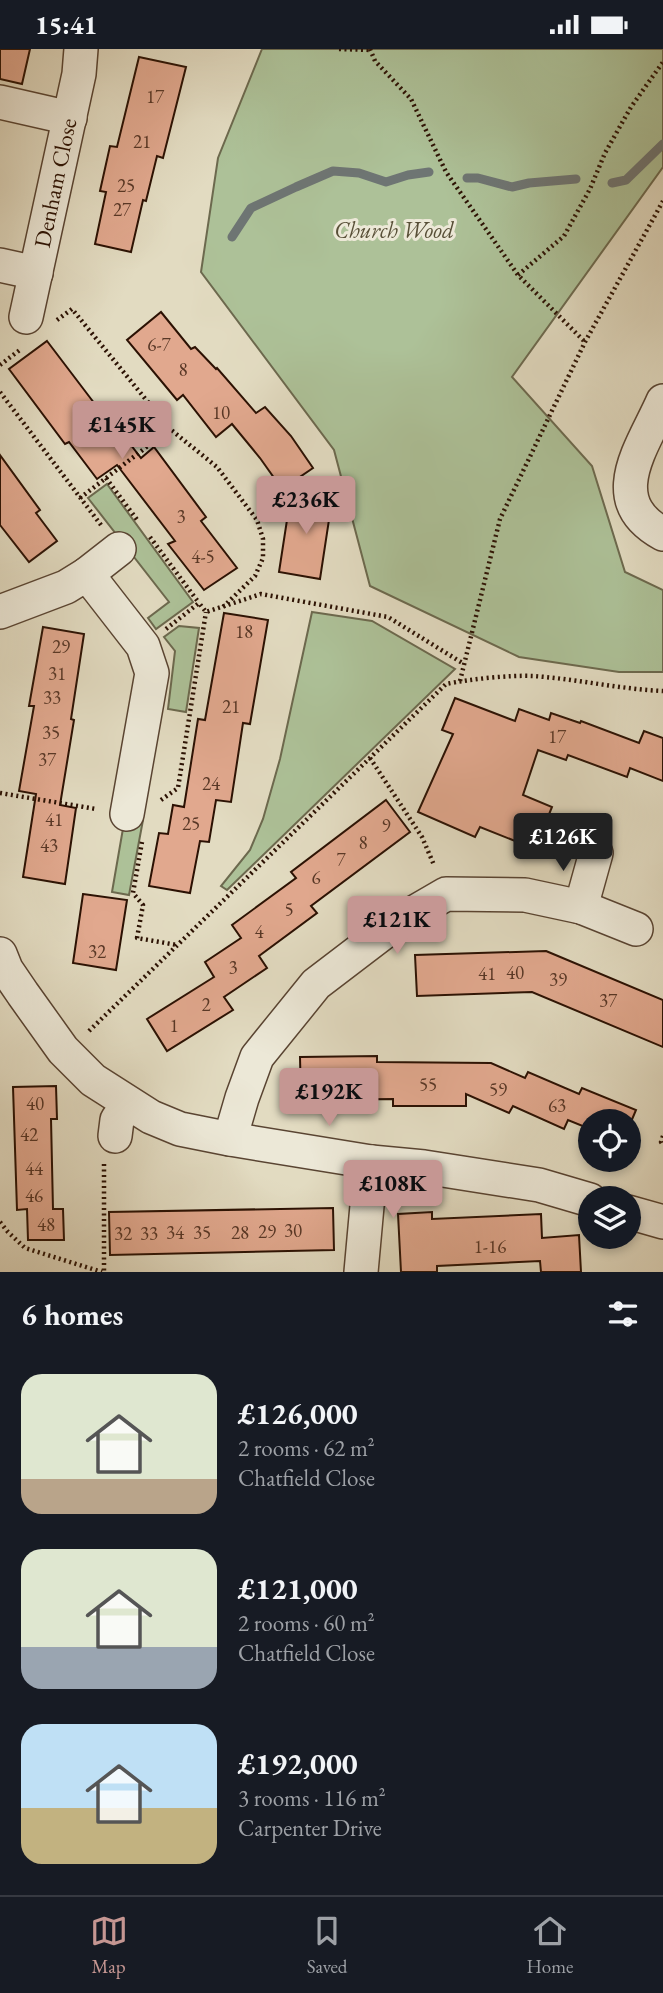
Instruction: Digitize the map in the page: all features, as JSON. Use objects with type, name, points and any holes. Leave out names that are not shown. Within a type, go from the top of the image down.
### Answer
[{"type":"street","name":"Denham Close","points":[[38,321],[36,273],[79,74],[81,49]]},
{"type":"street","points":[[0,102],[70,118]]},
{"type":"street","points":[[0,265],[36,273]]},
{"type":"street","points":[[663,401],[633,465],[629,484],[631,499],[640,514],[647,523],[663,534]]},
{"type":"street","points":[[0,612],[66,587],[88,574],[119,549]]},
{"type":"street","points":[[88,574],[143,646],[152,673],[137,816]]},
{"type":"street","points":[[581,907],[596,853]]},
{"type":"street","points":[[230,1139],[257,1057],[316,985],[396,923],[446,894],[524,895],[581,907],[636,929]]},
{"type":"street","points":[[0,954],[11,977],[63,1050],[93,1080],[151,1117],[180,1129],[230,1139],[539,1185],[578,1196]]},
{"type":"street","points":[[115,1136],[117,1120],[128,1104]]},
{"type":"street","points":[[361,1272],[371,1162]]},
{"type":"street","points":[[641,1216],[663,1222]]},
{"type":"path","points":[[339,49],[371,50],[375,61],[411,99],[446,172],[518,275],[585,342]]},
{"type":"path","points":[[518,275],[564,236],[624,118],[663,62]]},
{"type":"path","points":[[460,681],[500,519],[585,342],[663,201]]},
{"type":"path","points":[[38,321],[72,309],[170,429],[217,467],[257,520],[263,539],[263,558],[255,576],[222,608]]},
{"type":"path","points":[[0,392],[80,498],[170,429]]},
{"type":"path","points":[[0,793],[137,816],[178,788],[206,612],[106,478]]},
{"type":"path","points":[[206,612],[261,594],[388,617],[464,664]]},
{"type":"path","points":[[143,646],[200,603]]},
{"type":"path","points":[[63,1050],[85,1035],[446,684],[532,676],[663,691]]},
{"type":"path","points":[[370,758],[422,837],[446,894]]},
{"type":"path","points":[[137,816],[133,893],[143,905],[137,938],[178,945]]},
{"type":"path","points":[[0,1222],[25,1248],[103,1272],[104,1148],[115,1136]]},
{"type":"green space","name":"Church Wood","points":[[262,49],[663,49],[663,167],[512,377],[592,466],[625,572],[663,590],[663,672],[619,672],[519,657],[370,586],[334,450],[201,272],[218,158]]},
{"type":"green space","points":[[107,484],[193,602],[156,629],[148,618],[169,602],[88,498]]},
{"type":"green space","points":[[312,612],[372,621],[455,669],[227,890],[221,886],[250,850],[263,819],[280,759]]},
{"type":"green space","points":[[179,626],[199,628],[186,712],[168,709],[175,651],[164,637]]},
{"type":"green space","points":[[125,817],[143,820],[129,895],[112,892]]},
{"type":"building","points":[[0,49],[30,49],[22,84],[0,79]]},
{"type":"building","points":[[139,57],[186,67],[163,158],[157,156],[131,252],[95,244],[106,192],[100,191],[110,146],[117,147]]},
{"type":"building","points":[[161,312],[191,349],[195,347],[217,368],[256,413],[265,407],[291,436],[313,468],[282,489],[232,424],[216,437],[183,395],[177,400],[127,340]]},
{"type":"building","points":[[47,341],[104,416],[107,414],[141,458],[154,447],[206,517],[201,521],[237,568],[204,590],[168,544],[175,541],[117,465],[97,479],[69,442],[65,444],[9,369]]},
{"type":"building","points":[[0,455],[40,510],[36,513],[57,541],[29,562],[0,525]]},
{"type":"building","points":[[291,494],[332,500],[320,579],[279,572]]},
{"type":"building","points":[[224,613],[268,620],[250,724],[243,723],[231,802],[216,800],[209,842],[200,841],[190,893],[149,886],[159,833],[168,834],[173,805],[184,807],[198,719],[205,720]]},
{"type":"building","points":[[43,627],[84,634],[60,805],[76,808],[65,884],[23,877],[36,794],[19,791],[34,706],[29,706]]},
{"type":"building","points":[[455,698],[515,721],[519,709],[549,720],[551,713],[580,723],[581,721],[639,743],[644,731],[663,738],[663,781],[630,768],[627,777],[568,755],[566,760],[538,750],[523,795],[552,807],[535,849],[480,827],[475,837],[418,812],[453,734],[442,730]]},
{"type":"building","points":[[386,800],[410,832],[311,906],[317,913],[259,956],[267,968],[224,997],[233,1010],[167,1051],[147,1019],[214,977],[205,962],[241,938],[232,925],[296,878],[291,872]]},
{"type":"building","points":[[83,894],[127,900],[116,970],[73,963]]},
{"type":"building","points":[[546,951],[663,1000],[663,1047],[532,992],[417,996],[415,955]]},
{"type":"building","points":[[377,1056],[377,1062],[491,1063],[525,1078],[528,1072],[579,1094],[582,1088],[634,1109],[578,1109],[578,1124],[568,1120],[564,1129],[513,1106],[509,1113],[466,1094],[466,1106],[393,1106],[393,1099],[301,1100],[300,1057]]},
{"type":"building","points":[[56,1086],[57,1119],[51,1119],[53,1209],[63,1209],[64,1240],[28,1240],[27,1209],[17,1210],[13,1087]]},
{"type":"building","points":[[333,1208],[334,1250],[110,1255],[109,1212]]},
{"type":"building","points":[[432,1212],[432,1219],[541,1214],[542,1238],[578,1235],[581,1272],[541,1272],[540,1261],[437,1266],[437,1272],[401,1272],[398,1214]]},
{"type":"waterway","points":[[612,183],[626,180],[663,144]]},
{"type":"waterway","points":[[232,237],[251,208],[333,171],[359,173],[386,182],[429,172]]},
{"type":"waterway","points":[[467,178],[478,178],[512,187],[576,179]]}]
